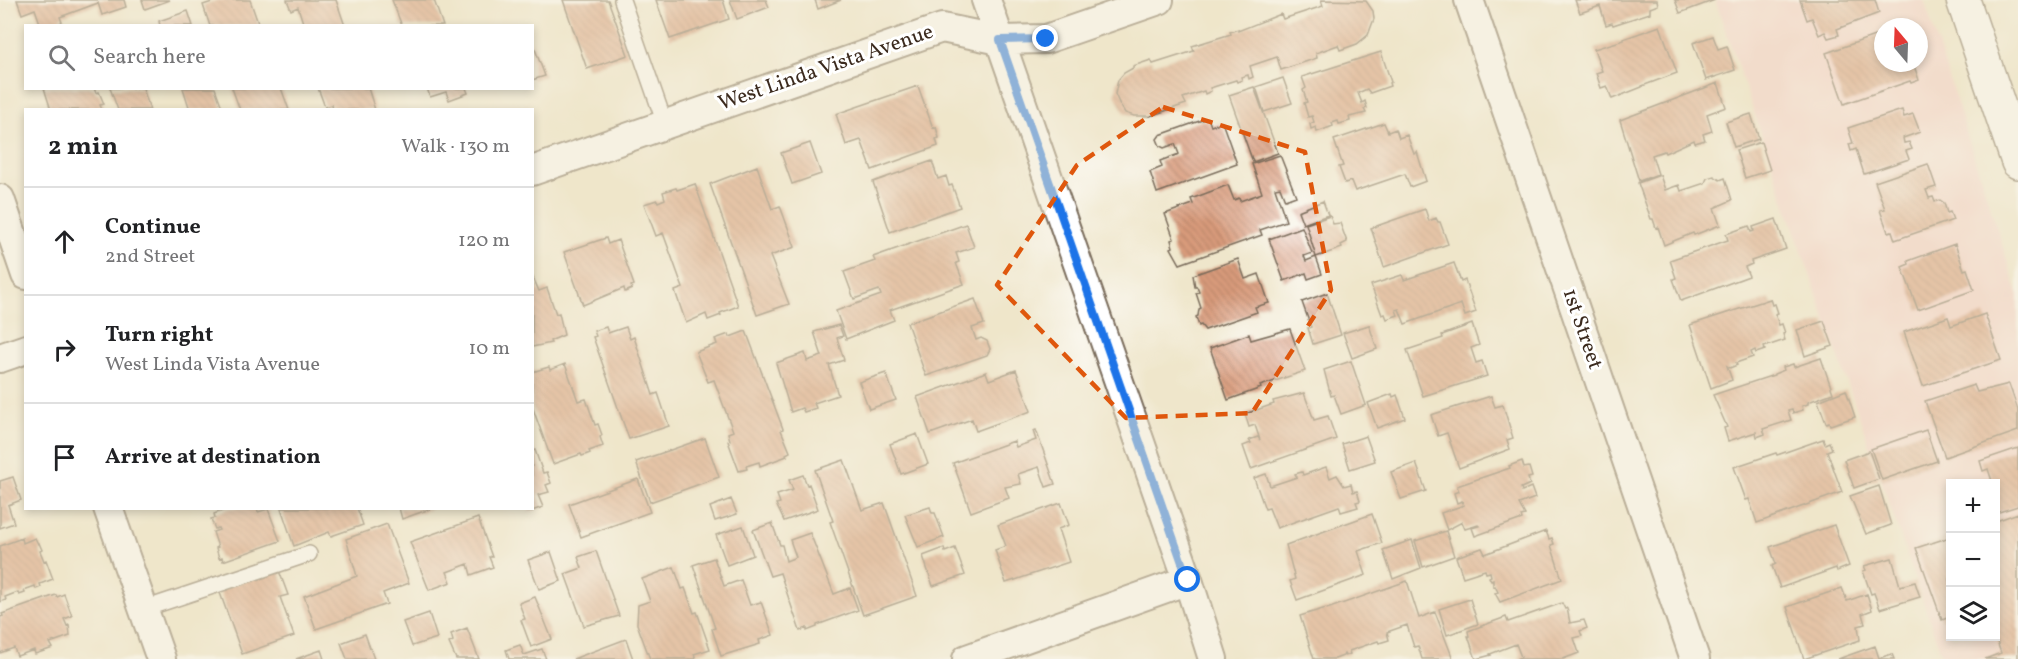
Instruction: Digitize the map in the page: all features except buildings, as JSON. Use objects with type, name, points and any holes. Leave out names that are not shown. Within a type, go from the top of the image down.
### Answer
[{"type":"main road","points":[[1963,0],[2018,162]]},
{"type":"street","points":[[986,0],[1188,580],[1213,659]]},
{"type":"street","name":"West Linda Vista Avenue","points":[[534,170],[942,28],[1000,40],[1046,39],[1159,0]]},
{"type":"street","name":"1st Street","points":[[1469,0],[1695,659]]},
{"type":"street","points":[[0,199],[24,269]]},
{"type":"street","points":[[0,357],[24,350]]},
{"type":"street","points":[[109,510],[161,659]]},
{"type":"street","points":[[967,659],[1188,580]]},
{"type":"lane","points":[[622,0],[666,124]]},
{"type":"lane","points":[[144,609],[309,554]]},
{"type":"highlighted area","points":[[1163,107],[1305,152],[1331,290],[1252,413],[1126,418],[997,285],[1077,165]]},
{"type":"shaded area","points":[[1715,0],[1924,0],[2018,294],[2018,659],[1943,659]]},
{"type":"route","points":[[1046,39],[1000,40],[1188,580]]}]
